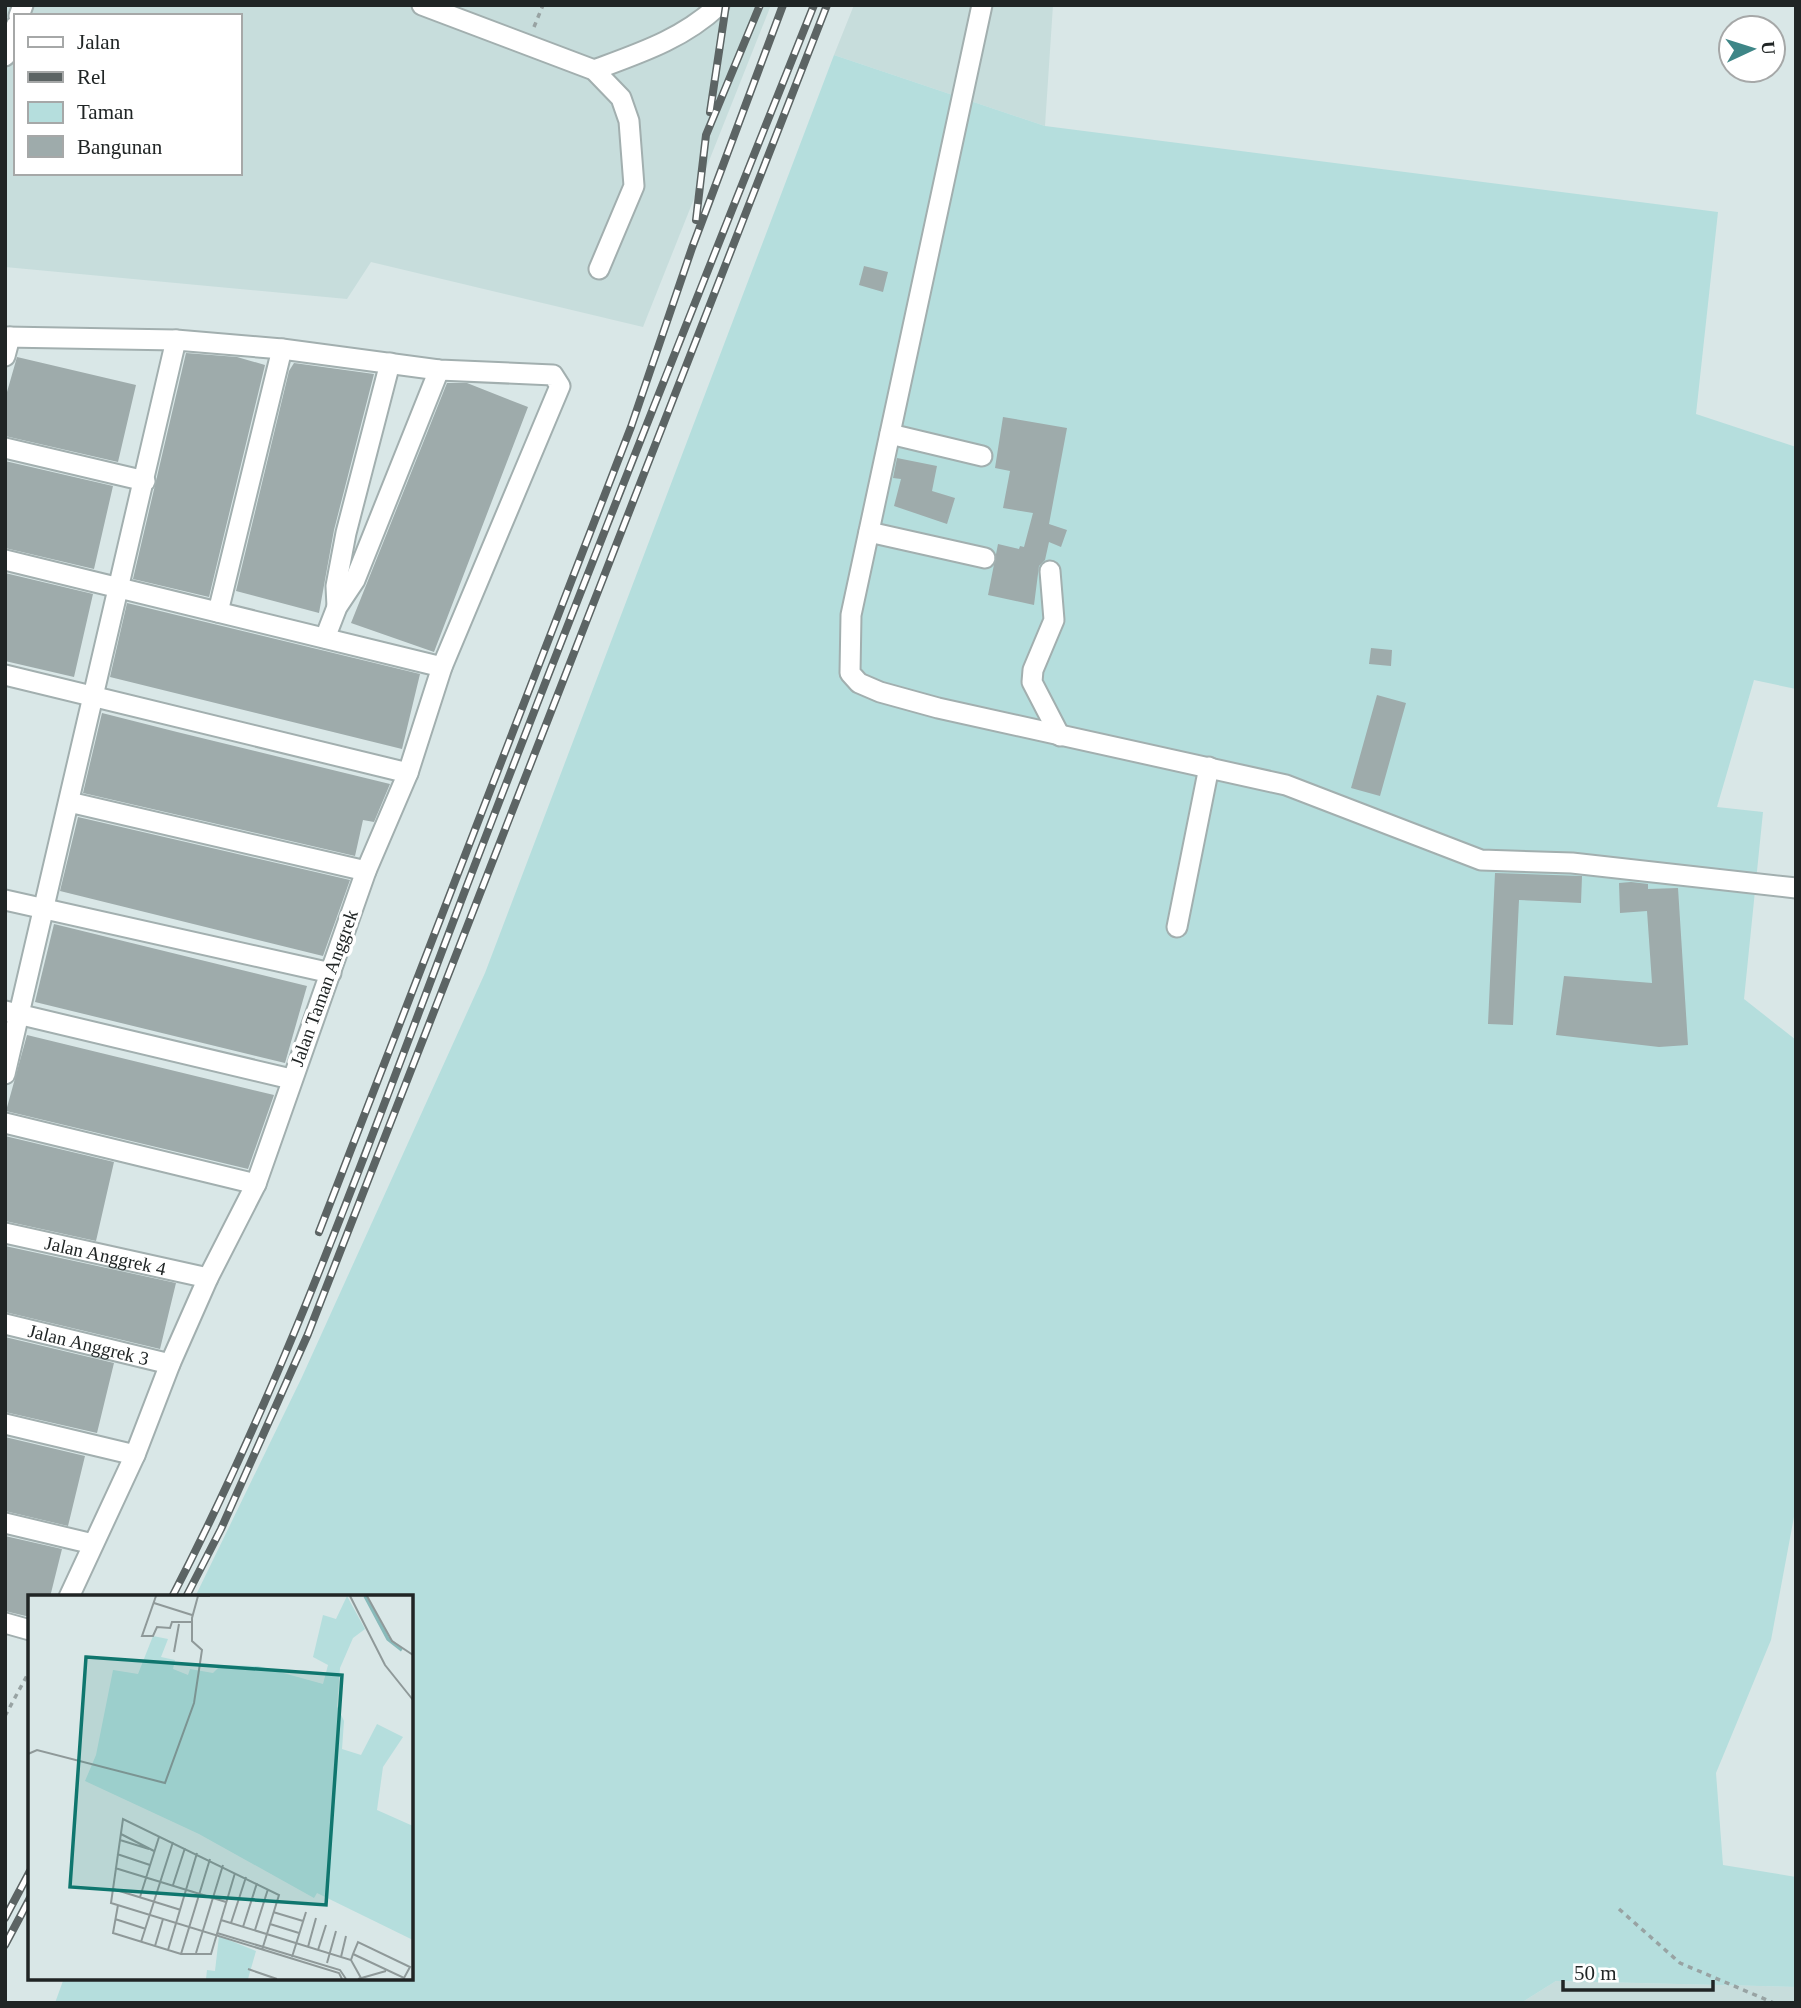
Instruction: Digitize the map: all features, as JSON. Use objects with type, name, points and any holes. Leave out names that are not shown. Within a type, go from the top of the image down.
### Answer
[{"type":"street","points":[[422,5],[594,70],[621,98],[629,121],[634,186],[599,269]]},
{"type":"street","points":[[594,70],[666,43],[699,24],[719,5]]},
{"type":"street","points":[[982,5],[852,615],[848,650],[850,673],[859,683],[937,708],[1286,785],[1481,860],[1573,863],[1796,888]]},
{"type":"street","points":[[5,56],[14,31]]},
{"type":"street","points":[[7,343],[176,340],[282,349],[439,370],[355,580],[337,607],[325,638]]},
{"type":"street","points":[[5,1074],[12,1013],[45,907],[176,340]]},
{"type":"street","points":[[218,612],[282,349]]},
{"type":"street","points":[[337,607],[336,586],[345,533],[390,363]]},
{"type":"street","name":"Jalan Taman Anggrek","points":[[70,1595],[135,1455],[170,1364],[208,1278],[256,1184],[366,871],[408,773],[442,667],[560,392],[559,380],[553,375],[439,370]]},
{"type":"street","points":[[890,434],[982,456]]},
{"type":"street","points":[[5,448],[145,481]]},
{"type":"street","points":[[869,532],[985,558]]},
{"type":"street","points":[[5,560],[442,667]]},
{"type":"street","points":[[1049,571],[1054,620],[1033,670],[1032,682],[1060,736]]},
{"type":"street","points":[[5,675],[408,773]]},
{"type":"street","points":[[1177,927],[1209,767]]},
{"type":"street","points":[[69,803],[366,871]]},
{"type":"street","points":[[5,900],[331,973]]},
{"type":"street","points":[[12,1013],[291,1079]]},
{"type":"street","points":[[5,1123],[256,1184]]},
{"type":"street","name":"Jalan Anggrek 4","points":[[5,1233],[208,1278]]},
{"type":"street","name":"Jalan Anggrek 3","points":[[5,1324],[170,1364]]},
{"type":"street","points":[[5,1424],[135,1455]]},
{"type":"street","points":[[5,1523],[93,1544]]},
{"type":"street","points":[[5,1623],[28,1629]]},
{"type":"path","points":[[5,1716],[28,1674]]},
{"type":"path","points":[[1619,1909],[1680,1963],[1774,2003]]},
{"type":"shaded area","points":[[5,5],[771,5],[643,327],[371,262],[347,299],[5,267]]},
{"type":"shaded area","points":[[854,5],[1053,5],[1045,126],[834,55]]},
{"type":"shaded area","points":[[1556,1981],[1796,1987],[1796,2003],[1521,2003]]},
{"type":"green space","points":[[834,55],[1045,126],[1718,212],[1696,414],[1796,447],[1796,689],[1754,680],[1717,807],[1763,812],[1744,999],[1796,1040],[1796,1506],[1771,1640],[1716,1773],[1723,1865],[1796,1877],[1796,1987],[1556,1981],[1521,2003],[55,2003],[63,1980],[413,1980],[413,1595],[196,1595],[302,1377],[485,973]]},
{"type":"building","points":[[864,266],[888,272],[883,292],[859,285]]},
{"type":"building","points":[[186,353],[237,357],[265,365],[209,597],[133,579]]},
{"type":"building","points":[[17,357],[136,385],[118,462],[5,436],[5,399]]},
{"type":"building","points":[[294,363],[374,374],[334,530],[319,613],[236,591],[289,371]]},
{"type":"building","points":[[447,383],[467,383],[528,407],[434,652],[351,623]]},
{"type":"building","points":[[1003,417],[1067,428],[1049,524],[1067,530],[1061,547],[1049,542],[1045,560],[1039,566],[1034,605],[988,595],[998,544],[1019,549],[1020,546],[1024,547],[1033,513],[1003,508],[1010,471],[995,468]]},
{"type":"building","points":[[897,458],[937,466],[932,491],[955,498],[947,524],[894,506],[901,479],[893,478]]},
{"type":"building","points":[[5,461],[113,486],[94,569],[5,548]]},
{"type":"building","points":[[5,573],[93,594],[74,677],[5,661]]},
{"type":"building","points":[[127,603],[420,674],[402,749],[110,677]]},
{"type":"building","points":[[1371,648],[1392,650],[1391,666],[1369,664]]},
{"type":"building","points":[[1377,695],[1406,703],[1380,796],[1351,788]]},
{"type":"building","points":[[102,713],[390,784],[374,822],[363,820],[355,856],[83,793]]},
{"type":"building","points":[[78,817],[350,880],[323,956],[60,891]]},
{"type":"building","points":[[1495,873],[1582,876],[1581,903],[1519,900],[1513,1025],[1488,1024]]},
{"type":"building","points":[[1619,883],[1648,884],[1648,889],[1678,888],[1688,1045],[1659,1047],[1556,1035],[1564,976],[1652,983],[1647,911],[1620,913]]},
{"type":"building","points":[[54,924],[307,986],[285,1063],[35,1002]]},
{"type":"building","points":[[27,1035],[274,1095],[248,1169],[6,1111]]},
{"type":"building","points":[[5,1136],[114,1162],[96,1241],[5,1221]]},
{"type":"building","points":[[5,1246],[176,1283],[160,1349],[5,1312]]},
{"type":"building","points":[[5,1337],[114,1363],[97,1433],[5,1412]]},
{"type":"building","points":[[5,1437],[85,1456],[68,1526],[5,1511]]},
{"type":"building","points":[[5,1536],[62,1549],[50,1595],[28,1595],[28,1617],[5,1611]]},
{"type":"railway","points":[[710,112],[726,5]]},
{"type":"railway","points":[[696,220],[706,135],[760,5]]},
{"type":"railway","points":[[319,1232],[631,427],[692,248],[783,5]]},
{"type":"railway","points":[[173,1595],[255,1424],[329,1247],[551,667],[814,5]]},
{"type":"railway","points":[[187,1595],[221,1529],[308,1334],[827,5]]},
{"type":"railway","points":[[5,1918],[28,1875]]},
{"type":"railway","points":[[5,1945],[28,1902]]}]
